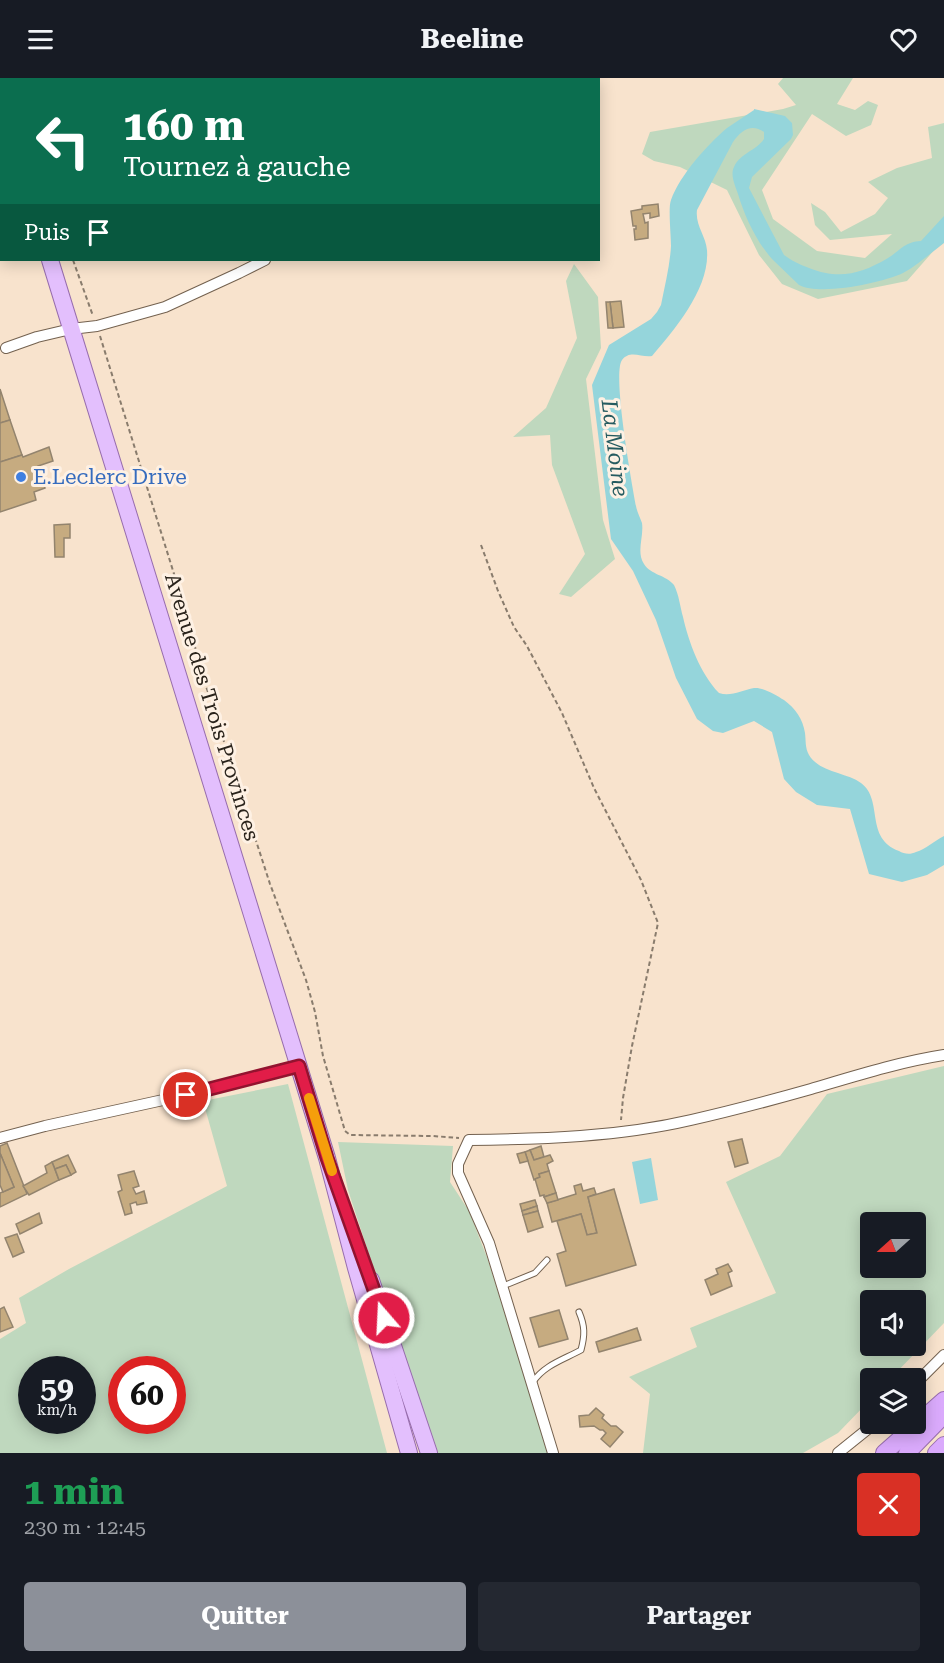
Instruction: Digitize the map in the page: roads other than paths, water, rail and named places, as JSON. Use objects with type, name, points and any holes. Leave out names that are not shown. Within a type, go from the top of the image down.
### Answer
[{"type":"highway","points":[[884,1453],[944,1400]]},
{"type":"highway","points":[[907,1453],[944,1416]]},
{"type":"main road","name":"Avenue des Trois Provinces","points":[[51,263],[327,1158],[409,1453]]},
{"type":"main road","name":"Avenue des Trois Provinces","points":[[327,1158],[429,1453]]},
{"type":"street","points":[[6,348],[37,338],[97,326],[165,307],[263,261]]},
{"type":"street","points":[[553,1453],[489,1243],[459,1173],[458,1164],[469,1140],[576,1137],[690,1120],[878,1070],[944,1055]]},
{"type":"street","points":[[0,1138],[299,1066]]},
{"type":"street","points":[[926,1373],[944,1355]]},
{"type":"street","points":[[837,1453],[861,1434]]},
{"type":"lane","points":[[503,1286],[535,1273],[547,1260]]},
{"type":"lane","points":[[532,1383],[548,1368],[581,1350],[585,1338],[584,1324],[579,1312]]},
{"type":"water","name":"La Moine","points":[[754,109],[785,116],[792,123],[791,139],[752,177],[749,188],[784,255],[820,272],[840,274],[859,271],[888,258],[907,245],[921,241],[944,216],[944,243],[908,270],[881,281],[836,289],[809,288],[799,285],[772,259],[756,237],[733,180],[733,170],[737,162],[764,139],[764,132],[751,128],[739,135],[733,142],[697,210],[707,250],[703,279],[697,293],[680,321],[652,356],[632,354],[622,360],[619,386],[621,407],[636,508],[642,523],[640,549],[647,568],[674,585],[688,637],[696,657],[706,676],[719,693],[732,694],[758,688],[788,703],[798,714],[805,733],[807,750],[814,761],[826,769],[855,779],[868,790],[878,828],[888,845],[903,853],[912,854],[944,836],[944,865],[927,875],[902,882],[869,874],[850,809],[817,805],[796,792],[784,779],[772,732],[754,721],[723,733],[713,731],[697,719],[676,678],[656,620],[633,571],[611,539],[592,385],[609,345],[651,319],[661,305],[671,246],[670,204],[675,190],[695,161],[719,135]]},
{"type":"water","points":[[651,1158],[658,1200],[640,1204],[632,1162]]},
{"type":"place","name":"E.Leclerc Drive","points":[[21,477]]}]
